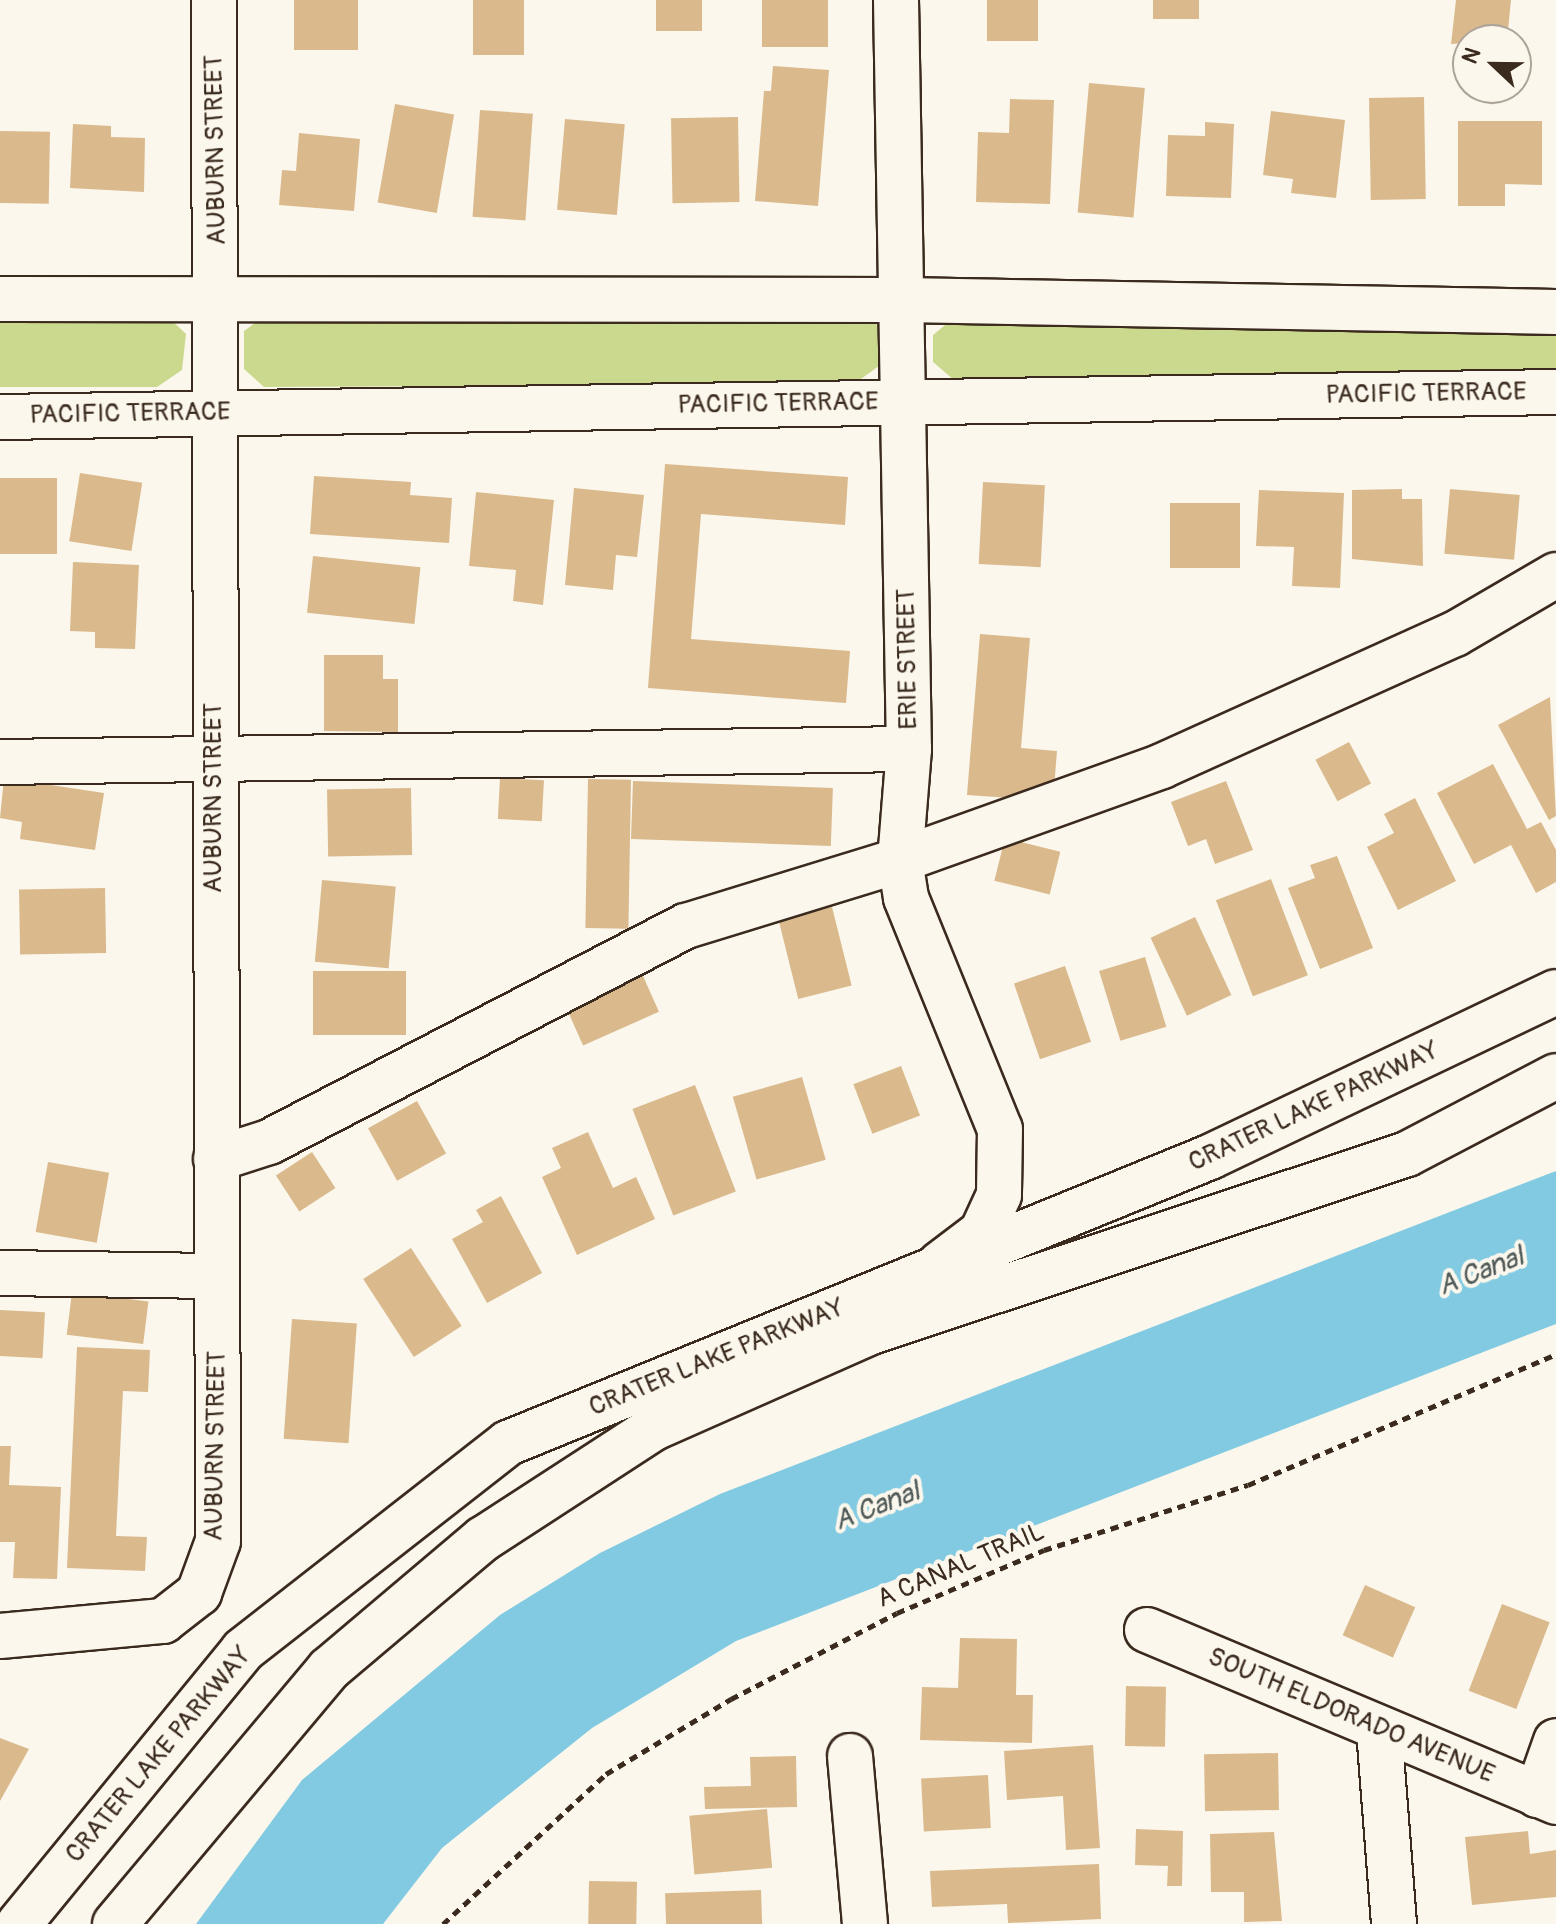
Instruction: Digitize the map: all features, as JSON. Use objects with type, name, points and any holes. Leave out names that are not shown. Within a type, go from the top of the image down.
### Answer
[{"type":"street","name":"AUBURN STREET","points":[[0,1636],[163,1621],[199,1593],[218,1541],[213,764],[213,411],[217,298],[214,0]]},
{"type":"street","name":"ERIE STREET","points":[[896,0],[906,403],[909,749],[900,860],[906,898],[1000,1129],[999,1195],[982,1232],[932,1271]]},
{"type":"street","points":[[0,299],[903,300],[1556,312]]},
{"type":"street","name":"PACIFIC TERRACE","points":[[0,417],[213,411],[1556,392]]},
{"type":"street","points":[[216,1159],[269,1142],[686,926],[900,860],[1175,760],[1455,634],[1556,575]]},
{"type":"street","points":[[0,762],[213,764],[909,749]]},
{"type":"street","name":"CRATER LAKE PARKWAY","points":[[19,1924],[243,1650],[508,1443],[1210,1157],[1556,992]]},
{"type":"street","name":"CRATER LAKE PARKWAY","points":[[115,1924],[329,1669],[483,1539],[654,1428],[868,1333],[1407,1154],[1556,1076]]},
{"type":"street","points":[[0,1273],[217,1276]]},
{"type":"street","name":"SOUTH ELDORADO AVENUE","points":[[1147,1630],[1547,1799]]},
{"type":"street","points":[[1379,1729],[1394,1924]]},
{"type":"street","points":[[1547,1799],[1556,1741]]},
{"type":"street","points":[[850,1756],[865,1924]]},
{"type":"path","name":"A CANAL TRAIL","points":[[443,1924],[606,1774],[883,1620],[1044,1550],[1248,1485],[1556,1354]]},
{"type":"green space","points":[[858,311],[884,330],[883,363],[854,384],[264,387],[244,369],[244,331],[267,314]]},
{"type":"green space","points":[[0,315],[166,315],[186,334],[182,370],[157,387],[0,387]]},
{"type":"green space","points":[[955,317],[1556,321],[1556,369],[1543,378],[954,380],[933,362],[933,335]]},
{"type":"water","name":"A Canal","points":[[1556,1171],[1556,1324],[736,1641],[592,1728],[442,1848],[383,1924],[196,1924],[302,1780],[500,1615],[600,1553],[720,1494]]},
{"type":"building","points":[[294,0],[358,0],[358,50],[294,50]]},
{"type":"building","points":[[473,0],[524,0],[524,55],[473,55]]},
{"type":"building","points":[[656,0],[702,0],[702,31],[656,31]]},
{"type":"building","points":[[762,0],[828,0],[828,47],[762,47]]},
{"type":"building","points":[[987,0],[1038,0],[1038,41],[987,41]]},
{"type":"building","points":[[1153,0],[1199,0],[1199,19],[1153,19]]},
{"type":"building","points":[[1456,0],[1511,0],[1509,24],[1453,24]]},
{"type":"building","points":[[773,66],[829,70],[818,206],[755,201],[764,91],[771,91]]},
{"type":"building","points":[[1089,83],[1145,88],[1133,217],[1078,213]]},
{"type":"building","points":[[1424,97],[1426,199],[1371,200],[1369,98]]},
{"type":"building","points":[[1010,99],[1054,100],[1050,204],[976,202],[978,132],[1009,133]]},
{"type":"building","points":[[395,104],[454,114],[437,213],[378,202]]},
{"type":"building","points":[[480,110],[533,114],[525,220],[473,217]]},
{"type":"building","points":[[1271,111],[1345,120],[1336,198],[1291,193],[1293,179],[1263,175]]},
{"type":"building","points":[[738,117],[739,202],[672,203],[671,118]]},
{"type":"building","points":[[565,119],[625,124],[617,215],[557,210]]},
{"type":"building","points":[[1458,121],[1542,121],[1542,185],[1505,184],[1505,206],[1458,206]]},
{"type":"building","points":[[1205,122],[1234,124],[1231,198],[1166,196],[1168,135],[1205,136]]},
{"type":"building","points":[[73,124],[111,126],[111,137],[145,138],[144,192],[70,188]]},
{"type":"building","points":[[0,131],[50,132],[49,204],[0,203]]},
{"type":"building","points":[[299,133],[360,139],[354,211],[279,205],[282,170],[296,171]]},
{"type":"building","points":[[665,464],[848,477],[845,525],[701,514],[691,639],[850,651],[846,703],[648,688]]},
{"type":"building","points":[[80,473],[142,483],[131,551],[69,541]]},
{"type":"building","points":[[314,476],[411,482],[410,495],[452,498],[449,543],[310,534]]},
{"type":"building","points":[[0,478],[57,478],[57,554],[0,554]]},
{"type":"building","points":[[983,482],[1045,485],[1041,567],[979,564]]},
{"type":"building","points":[[574,488],[644,495],[637,557],[616,555],[613,590],[565,585]]},
{"type":"building","points":[[1402,489],[1402,499],[1422,499],[1423,566],[1352,559],[1352,490]]},
{"type":"building","points":[[1450,489],[1520,495],[1514,560],[1444,554]]},
{"type":"building","points":[[1259,490],[1344,493],[1340,588],[1292,586],[1294,547],[1256,546]]},
{"type":"building","points":[[476,492],[554,500],[543,605],[513,601],[516,570],[469,566]]},
{"type":"building","points":[[1170,503],[1240,503],[1240,568],[1170,568]]},
{"type":"building","points":[[313,556],[420,567],[414,624],[307,613]]},
{"type":"building","points":[[73,562],[139,565],[135,649],[95,648],[95,632],[70,631]]},
{"type":"building","points":[[980,634],[1030,638],[1021,748],[1057,751],[1053,801],[967,795]]},
{"type":"building","points":[[324,655],[383,655],[383,679],[398,679],[398,732],[324,731]]},
{"type":"building","points":[[1550,697],[1556,816],[1549,820],[1498,725]]},
{"type":"building","points":[[1349,742],[1371,783],[1338,801],[1315,760]]},
{"type":"building","points":[[1493,764],[1527,829],[1541,822],[1556,850],[1556,882],[1536,893],[1511,845],[1474,864],[1437,793]]},
{"type":"building","points":[[4,778],[104,793],[95,850],[20,839],[22,822],[0,818]]},
{"type":"building","points":[[500,778],[544,780],[542,821],[498,819]]},
{"type":"building","points":[[588,779],[631,780],[628,929],[585,928]]},
{"type":"building","points":[[633,781],[833,788],[831,846],[631,839]]},
{"type":"building","points":[[1226,781],[1253,850],[1215,864],[1206,839],[1188,846],[1171,802]]},
{"type":"building","points":[[411,788],[412,855],[328,856],[327,789]]},
{"type":"building","points":[[1415,798],[1456,881],[1398,910],[1367,847],[1394,833],[1384,814]]},
{"type":"building","points":[[1005,838],[1060,852],[1050,894],[994,881]]},
{"type":"building","points":[[1337,856],[1373,948],[1320,969],[1288,888],[1315,878],[1310,865]]},
{"type":"building","points":[[1271,879],[1308,975],[1253,996],[1216,900]]},
{"type":"building","points":[[322,880],[396,886],[389,968],[315,962]]},
{"type":"building","points":[[105,888],[106,953],[20,954],[19,890]]},
{"type":"building","points":[[832,907],[852,986],[798,999],[779,920]]},
{"type":"building","points":[[1195,917],[1231,995],[1187,1016],[1151,938]]},
{"type":"building","points":[[1145,957],[1166,1027],[1120,1041],[1099,971]]},
{"type":"building","points":[[1065,966],[1091,1042],[1040,1059],[1014,984]]},
{"type":"building","points":[[639,967],[659,1012],[583,1046],[563,1001]]},
{"type":"building","points":[[313,971],[406,971],[406,1035],[313,1035]]},
{"type":"building","points":[[901,1066],[920,1115],[872,1134],[853,1084]]},
{"type":"building","points":[[802,1077],[826,1160],[756,1180],[733,1097]]},
{"type":"building","points":[[695,1085],[736,1191],[673,1215],[632,1109]]},
{"type":"building","points":[[417,1101],[446,1153],[397,1181],[368,1128]]},
{"type":"building","points":[[588,1132],[613,1188],[636,1177],[655,1219],[577,1255],[542,1177],[561,1168],[552,1148]]},
{"type":"building","points":[[312,1152],[335,1188],[299,1211],[276,1175]]},
{"type":"building","points":[[48,1162],[109,1173],[97,1243],[36,1232]]},
{"type":"building","points":[[501,1196],[542,1273],[487,1303],[452,1239],[483,1222],[476,1210]]},
{"type":"building","points":[[411,1248],[462,1326],[414,1357],[363,1279]]},
{"type":"building","points":[[72,1292],[148,1301],[143,1344],[67,1335]]},
{"type":"building","points":[[0,1310],[45,1312],[43,1358],[0,1356]]},
{"type":"building","points":[[292,1319],[357,1324],[348,1443],[284,1439]]},
{"type":"building","points":[[77,1347],[150,1350],[148,1392],[123,1391],[116,1536],[147,1537],[145,1571],[67,1568]]},
{"type":"building","points":[[0,1446],[11,1446],[9,1485],[61,1487],[57,1579],[13,1578],[15,1542],[0,1542]]},
{"type":"building","points":[[1365,1585],[1415,1607],[1393,1658],[1343,1635]]},
{"type":"building","points":[[1502,1604],[1550,1622],[1516,1709],[1469,1691]]},
{"type":"building","points":[[960,1638],[1017,1639],[1016,1695],[1033,1695],[1032,1743],[920,1740],[922,1687],[958,1688]]},
{"type":"building","points":[[1126,1686],[1166,1687],[1165,1747],[1125,1746]]},
{"type":"building","points":[[0,1738],[29,1749],[0,1801]]},
{"type":"building","points":[[1093,1745],[1100,1848],[1066,1850],[1063,1796],[1007,1800],[1004,1751]]},
{"type":"building","points":[[1278,1753],[1279,1810],[1205,1811],[1204,1754]]},
{"type":"building","points":[[796,1756],[797,1807],[705,1809],[704,1787],[751,1786],[750,1757]]},
{"type":"building","points":[[988,1775],[991,1828],[924,1831],[921,1779]]},
{"type":"building","points":[[767,1809],[772,1868],[694,1875],[689,1816]]},
{"type":"building","points":[[1136,1829],[1183,1831],[1182,1886],[1167,1886],[1168,1866],[1135,1865]]},
{"type":"building","points":[[1528,1831],[1530,1854],[1556,1850],[1556,1897],[1472,1905],[1465,1837]]},
{"type":"building","points":[[1274,1832],[1282,1921],[1244,1922],[1244,1892],[1211,1892],[1210,1834]]},
{"type":"building","points":[[1099,1864],[1101,1919],[1008,1923],[1007,1904],[932,1907],[930,1871]]},
{"type":"building","points":[[589,1881],[637,1882],[636,1924],[588,1924]]},
{"type":"building","points":[[761,1890],[762,1924],[666,1924],[665,1893]]}]
